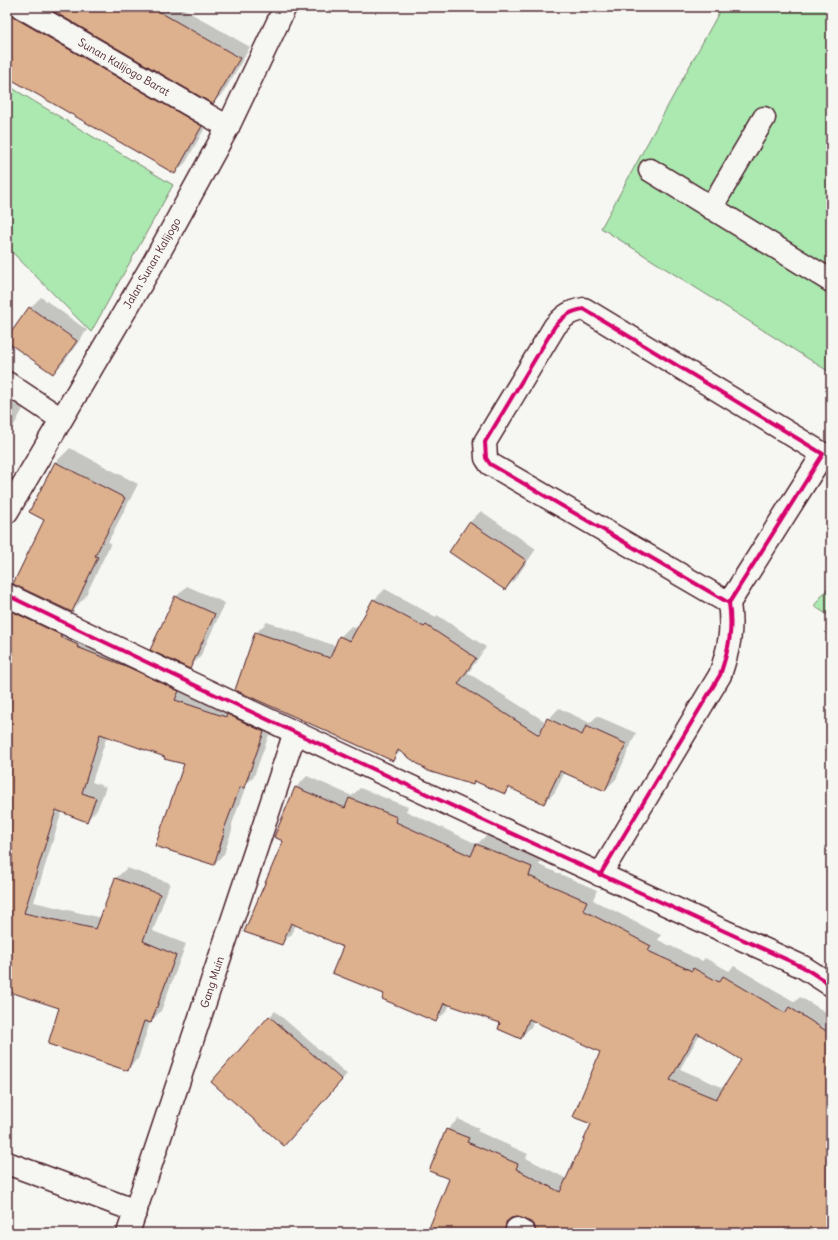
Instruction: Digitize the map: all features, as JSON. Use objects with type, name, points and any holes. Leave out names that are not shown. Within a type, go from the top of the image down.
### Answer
[{"type":"street","name":"Sunan Kalijogo Barat","points":[[21,7],[228,126]]},
{"type":"street","name":"Jalan Sunan Kalijogo","points":[[7,512],[155,260],[228,126],[285,7]]},
{"type":"street","points":[[711,208],[764,118]]},
{"type":"street","points":[[650,170],[831,281]]},
{"type":"street","points":[[600,875],[720,675],[730,646],[732,623],[729,603],[827,447],[584,309],[574,310],[563,316],[555,326],[485,442],[486,458],[490,464],[729,603]]},
{"type":"street","points":[[7,383],[61,419]]},
{"type":"street","points":[[7,595],[600,875],[803,967],[831,985]]},
{"type":"street","name":"Gang Muin","points":[[128,1233],[295,732]]},
{"type":"street","points":[[7,1163],[136,1212]]},
{"type":"green space","points":[[722,7],[831,7],[831,373],[601,228]]},
{"type":"green space","points":[[7,85],[173,185],[91,332],[7,247]]},
{"type":"green space","points":[[831,584],[831,617],[814,606]]},
{"type":"building","points":[[7,7],[15,18],[202,126],[175,174],[7,77]]},
{"type":"building","points":[[46,7],[151,7],[240,58],[213,104]]},
{"type":"building","points":[[29,307],[77,341],[53,374],[7,342],[7,338]]},
{"type":"building","points":[[55,462],[125,498],[95,556],[98,557],[72,612],[13,584],[44,520],[29,512]]},
{"type":"building","points":[[469,522],[526,560],[505,590],[449,552]]},
{"type":"building","points":[[175,596],[215,614],[190,669],[150,650]]},
{"type":"building","points":[[373,599],[424,627],[426,625],[476,658],[458,684],[539,735],[547,718],[582,735],[586,726],[626,744],[605,791],[560,771],[544,804],[508,787],[505,794],[474,781],[473,785],[428,771],[398,750],[393,761],[235,690],[255,632],[330,658],[339,636],[350,641]]},
{"type":"building","points":[[7,609],[61,635],[60,637],[78,645],[77,647],[128,667],[179,691],[175,700],[226,717],[227,714],[264,732],[244,788],[240,787],[223,832],[224,833],[214,865],[155,846],[184,764],[164,759],[165,757],[100,734],[82,793],[96,798],[87,822],[56,810],[24,913],[96,929],[115,878],[160,894],[143,941],[176,955],[151,1023],[144,1021],[128,1071],[48,1044],[59,1008],[7,991]]},
{"type":"building","points":[[295,787],[345,808],[349,798],[397,817],[396,822],[471,856],[476,844],[532,867],[529,876],[587,901],[583,910],[651,946],[648,951],[692,971],[693,968],[719,982],[723,976],[785,1013],[789,1007],[831,1034],[831,1233],[536,1233],[535,1227],[531,1222],[517,1217],[511,1218],[506,1222],[506,1233],[427,1233],[449,1179],[429,1171],[446,1129],[469,1138],[467,1142],[518,1164],[516,1169],[560,1192],[591,1124],[573,1117],[600,1052],[529,1019],[521,1039],[498,1029],[500,1023],[444,1003],[436,1022],[382,999],[384,994],[332,973],[343,947],[291,923],[282,945],[244,932],[283,841],[274,837]],"holes":[[[697,1033],[741,1060],[716,1099],[670,1080]]]},
{"type":"building","points":[[269,1016],[342,1080],[284,1146],[211,1082]]},
{"type":"cycle path","points":[[600,875],[720,675],[726,656],[731,622],[729,603],[490,464],[486,458],[485,442],[555,326],[568,314],[584,309],[823,454],[729,603]]},
{"type":"cycle path","points":[[7,595],[404,784],[803,967],[831,985]]}]
